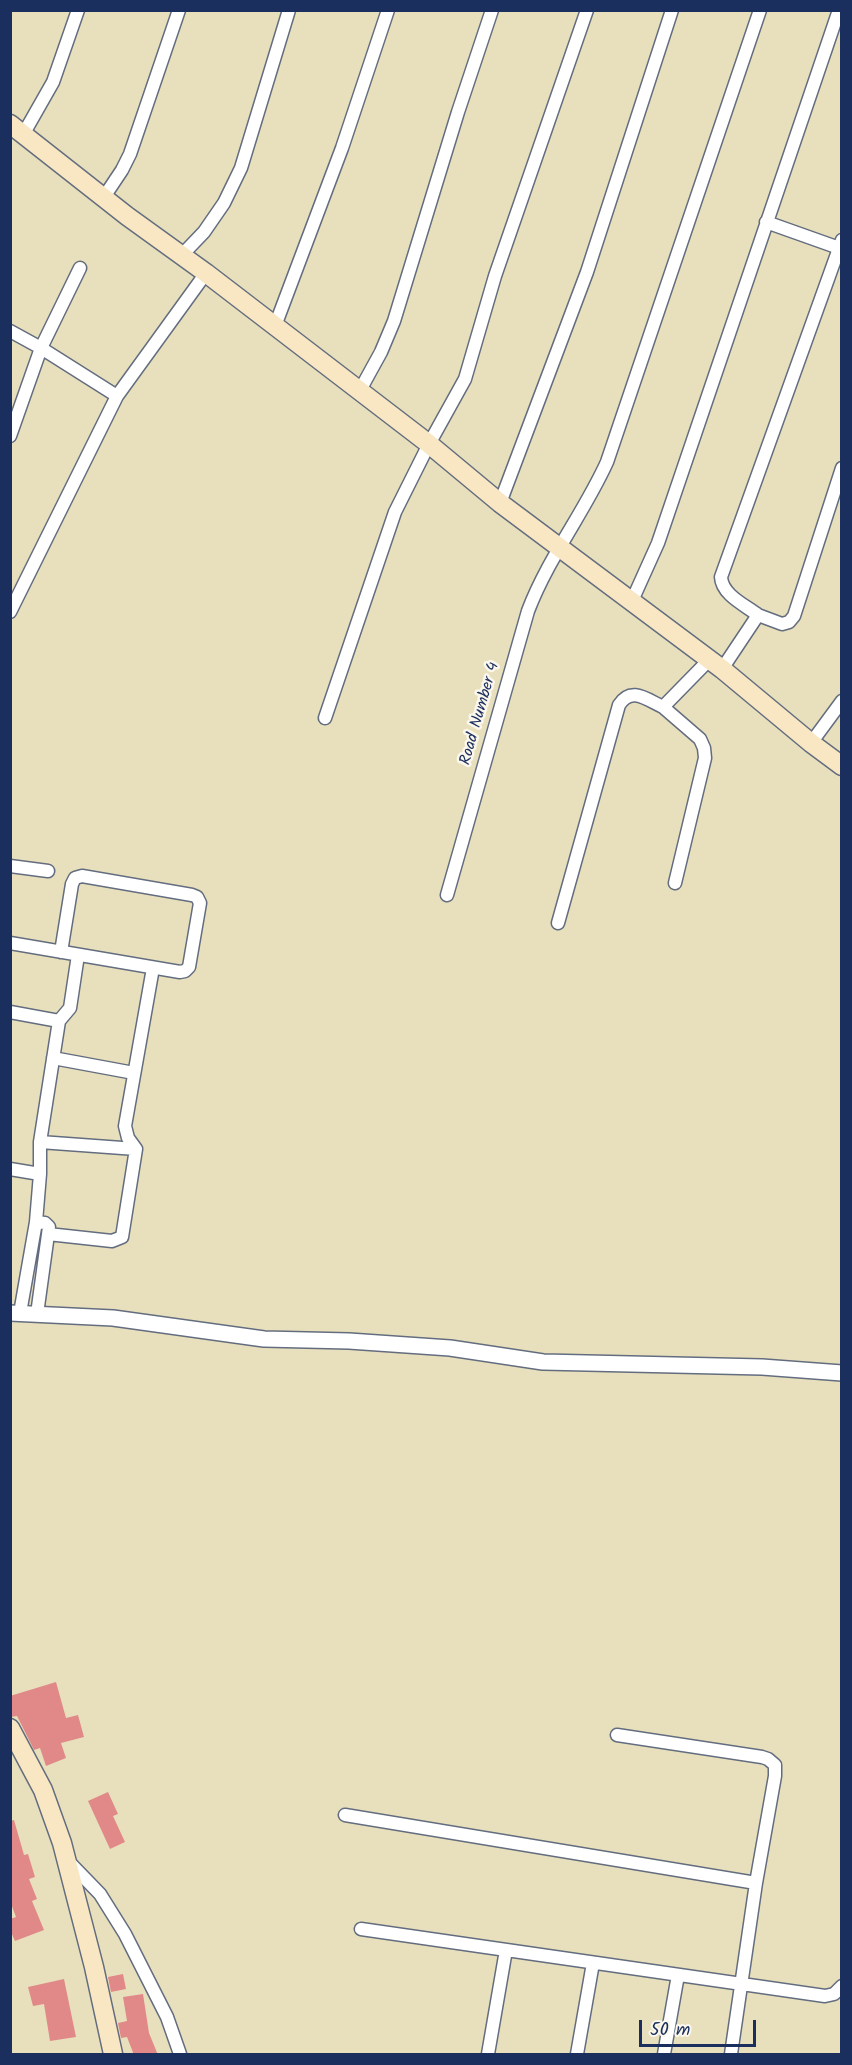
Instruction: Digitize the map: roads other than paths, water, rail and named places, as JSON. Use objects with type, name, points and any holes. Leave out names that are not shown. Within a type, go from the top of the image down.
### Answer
[{"type":"main road","points":[[17,129],[429,444],[500,503],[631,603],[716,664],[811,743],[842,765]]},
{"type":"main road","points":[[10,1728],[43,1790],[66,1858],[94,1967],[113,2055]]},
{"type":"street","points":[[17,129],[53,82],[78,10]]},
{"type":"street","points":[[104,197],[130,154],[179,10]]},
{"type":"street","points":[[181,256],[204,232],[224,203],[241,168],[289,10]]},
{"type":"street","points":[[275,326],[342,148],[388,10]]},
{"type":"street","points":[[359,392],[381,352],[394,321],[492,10]]},
{"type":"street","points":[[325,718],[395,512],[465,379],[495,276],[587,10]]},
{"type":"street","points":[[500,503],[587,272],[672,10]]},
{"type":"street","name":"Road Number 4","points":[[447,895],[528,610],[536,590],[595,488],[607,462],[760,10]]},
{"type":"street","points":[[631,603],[658,543],[839,10]]},
{"type":"street","points":[[766,222],[841,245],[722,577],[722,584],[728,592],[758,615],[782,624],[789,622],[794,616],[842,468]]},
{"type":"street","points":[[10,436],[42,348],[81,267]]},
{"type":"street","points":[[10,612],[117,396],[206,273]]},
{"type":"street","points":[[10,331],[42,348],[117,396]]},
{"type":"street","points":[[663,707],[716,664],[758,615]]},
{"type":"street","points":[[558,923],[618,705],[623,697],[630,694],[640,696],[663,707],[700,739],[704,748],[705,758],[675,883]]},
{"type":"street","points":[[811,743],[842,701]]},
{"type":"street","points":[[10,866],[48,871]]},
{"type":"street","points":[[10,943],[153,968],[185,971],[189,967],[200,903],[197,897],[82,876],[75,878],[72,884],[61,951]]},
{"type":"street","points":[[78,955],[70,1008],[59,1021],[40,1142],[36,1222],[15,1313],[113,1318],[264,1339],[349,1341],[450,1348],[543,1362],[762,1367],[842,1373]]},
{"type":"street","points":[[48,1234],[112,1241],[122,1238],[136,1149],[128,1138],[125,1126],[153,968]]},
{"type":"street","points":[[10,1012],[59,1021]]},
{"type":"street","points":[[53,1058],[134,1073]]},
{"type":"street","points":[[40,1142],[136,1149]]},
{"type":"street","points":[[10,1169],[40,1174]]},
{"type":"street","points":[[36,1222],[48,1224],[37,1314]]},
{"type":"street","points":[[617,1735],[762,1757],[773,1761],[775,1765],[731,2055]]},
{"type":"street","points":[[345,1815],[756,1883]]},
{"type":"street","points":[[66,1858],[100,1894],[125,1934],[167,2018],[180,2055]]},
{"type":"street","points":[[361,1929],[825,1996],[834,1994],[842,1986]]},
{"type":"street","points":[[488,2055],[506,1950]]},
{"type":"street","points":[[577,2055],[593,1963]]},
{"type":"street","points":[[664,2055],[678,1975]]}]
